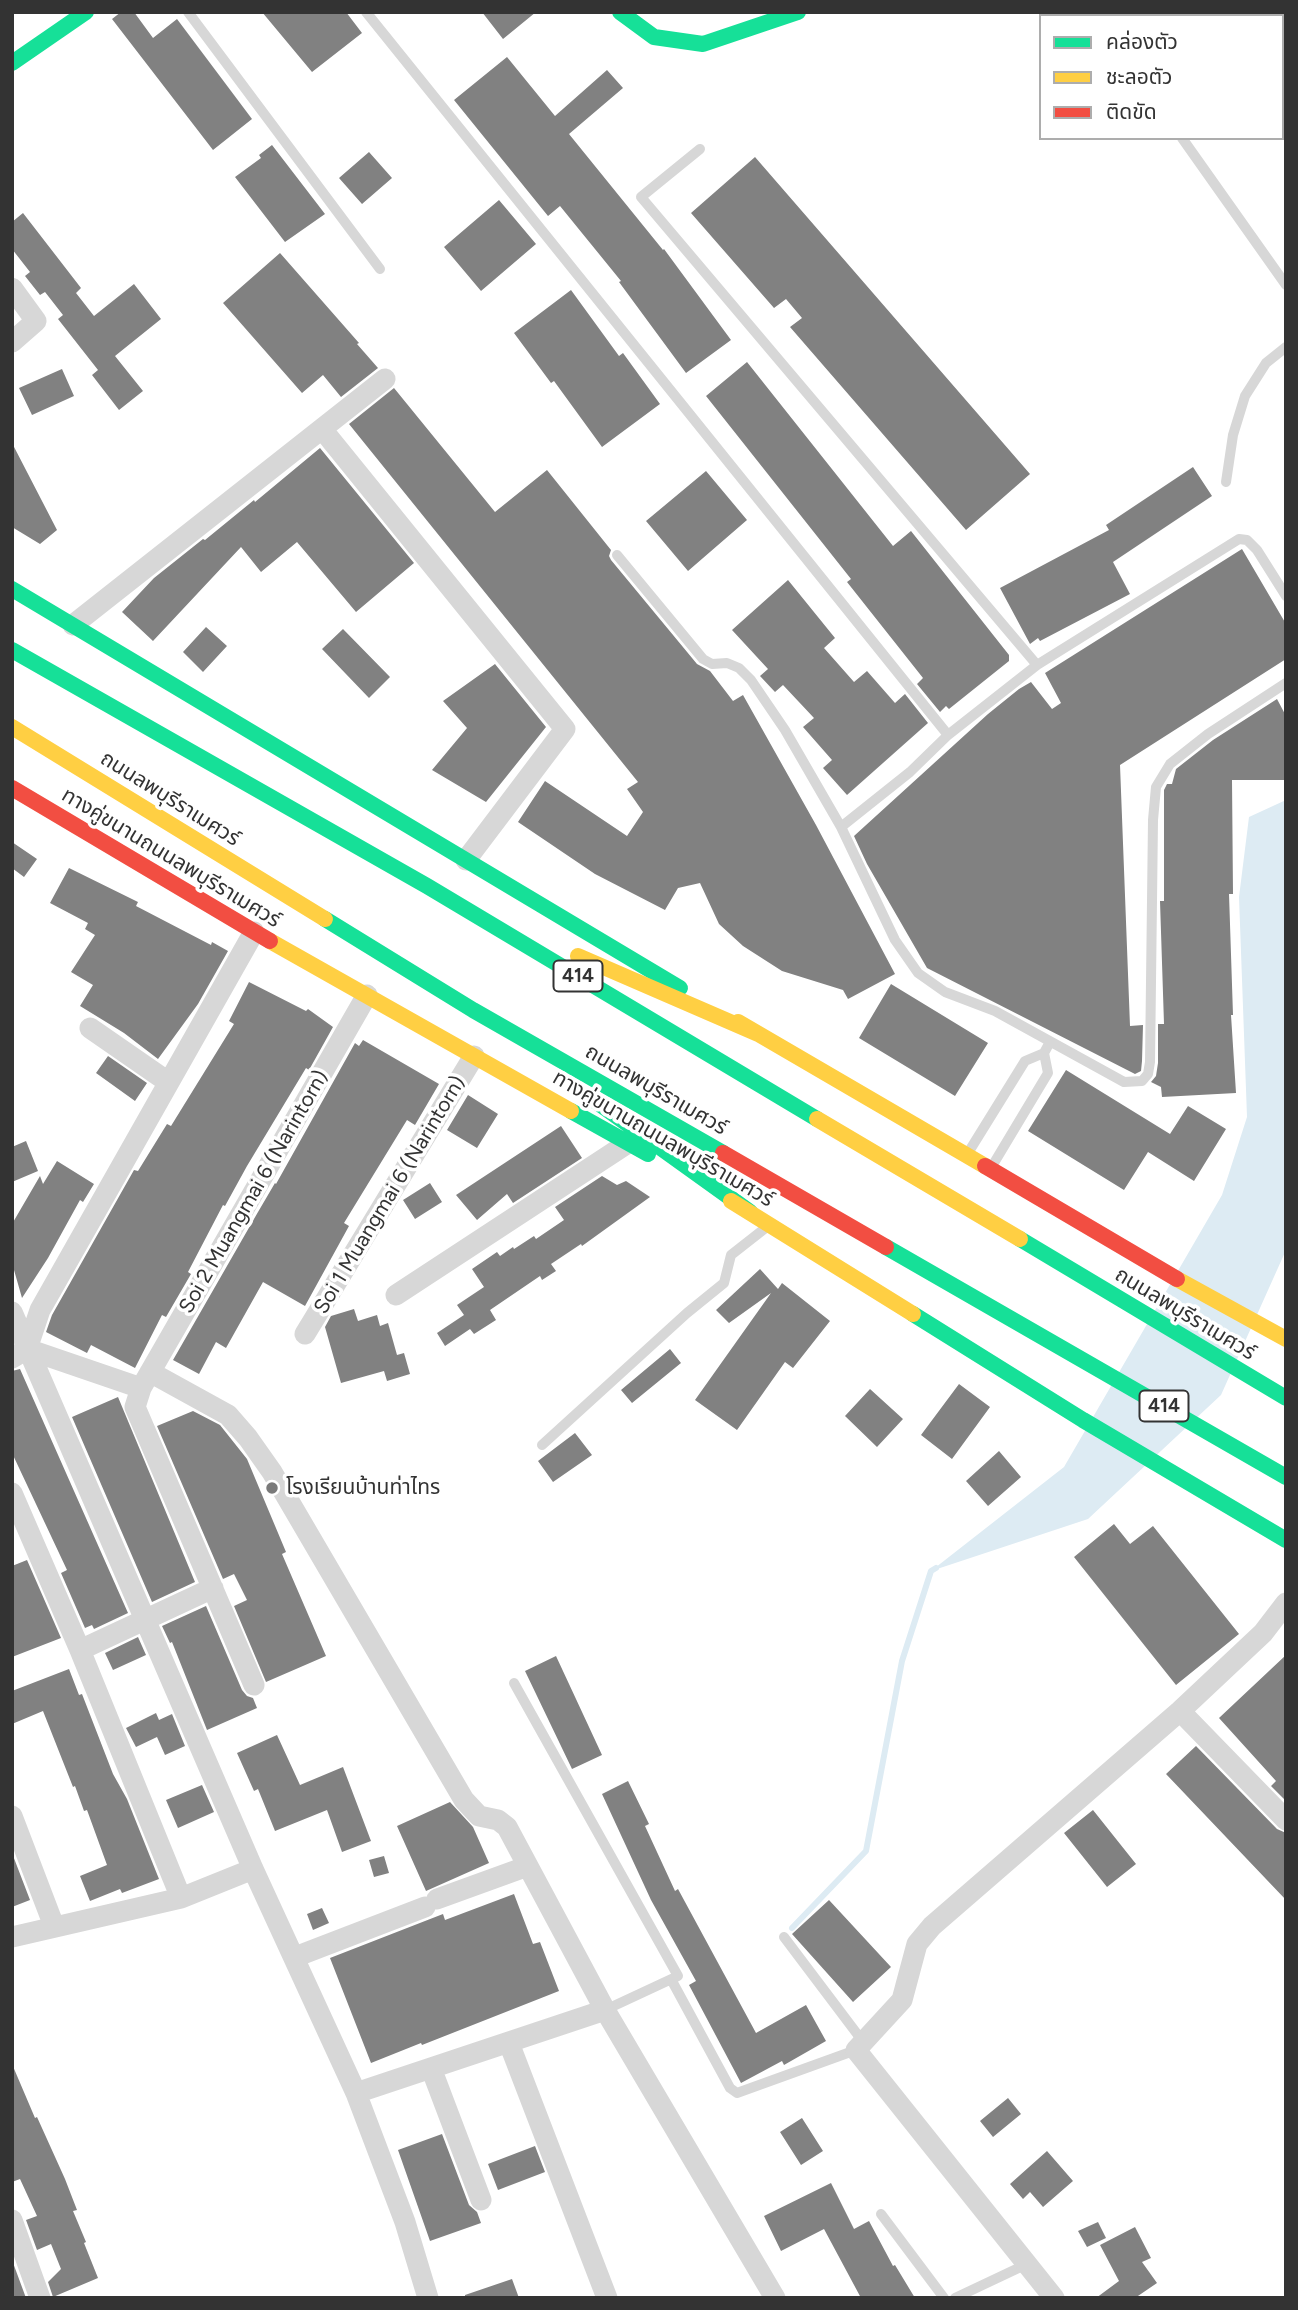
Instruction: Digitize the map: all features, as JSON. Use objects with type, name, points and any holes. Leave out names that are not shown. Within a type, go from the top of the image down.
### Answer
[{"type":"main road","points":[[12,63],[86,12]]},
{"type":"main road","points":[[620,12],[654,37],[703,44],[798,12]]},
{"type":"main road","name":"414","points":[[12,589],[758,1034],[1163,1271],[1279,1335]]},
{"type":"main road","name":"ถนนลพบุรีราเมศวร์","points":[[12,650],[427,886],[1286,1398]]},
{"type":"main road","name":"ถนนลพบุรีราเมศวร์","points":[[12,727],[473,1010],[1286,1477]]},
{"type":"main road","name":"ทางคู่ขนานถนนลพบุรีราเมศวร์","points":[[12,788],[254,932],[771,1224],[1083,1420],[1174,1471],[1286,1540]]},
{"type":"main road","points":[[427,886],[540,940],[758,1034]]},
{"type":"main road","points":[[473,1010],[635,1131],[750,1212]]},
{"type":"street","points":[[12,288],[36,321],[12,342]]},
{"type":"street","points":[[73,625],[385,379]]},
{"type":"street","points":[[322,429],[565,729],[466,860]]},
{"type":"street","points":[[20,1354],[40,1310],[254,932]]},
{"type":"street","name":"Soi 2 Muangmai 6 (Narintorn)","points":[[254,1685],[135,1407],[145,1380],[367,996]]},
{"type":"street","points":[[90,1028],[168,1082]]},
{"type":"street","name":"Soi 1 Muangmai 6 (Narintorn)","points":[[305,1334],[474,1056]]},
{"type":"street","points":[[396,1295],[628,1143]]},
{"type":"street","points":[[12,1311],[20,1354],[144,1620],[253,1869],[356,2093],[405,2222],[428,2298]]},
{"type":"street","points":[[20,1354],[145,1380],[228,1415],[248,1438],[312,1537],[464,1800],[480,1816],[503,1823],[605,2010],[775,2298]]},
{"type":"street","points":[[12,1493],[80,1650],[181,1898]]},
{"type":"street","points":[[80,1650],[213,1588]]},
{"type":"street","points":[[1054,2298],[860,2046],[902,2000],[917,1944],[932,1926],[1180,1711],[1263,1633],[1286,1604]]},
{"type":"street","points":[[1180,1711],[1286,1820]]},
{"type":"street","points":[[12,1816],[54,1926]]},
{"type":"street","points":[[295,1957],[528,1866]]},
{"type":"street","points":[[12,1937],[181,1898],[253,1869]]},
{"type":"street","points":[[356,2093],[605,2010]]},
{"type":"street","points":[[509,2043],[607,2298]]},
{"type":"street","points":[[431,2068],[481,2200]]},
{"type":"street","points":[[12,2220],[40,2298]]},
{"type":"lane","points":[[188,12],[380,269]]},
{"type":"lane","points":[[366,12],[948,736]]},
{"type":"lane","points":[[1183,140],[1286,285]]},
{"type":"lane","points":[[700,149],[641,197],[1037,665]]},
{"type":"lane","points":[[1226,482],[1233,435],[1245,396],[1266,363],[1286,347]]},
{"type":"lane","points":[[841,827],[1037,665],[1239,539],[1247,540],[1257,550],[1286,596]]},
{"type":"lane","points":[[617,555],[703,659],[712,664],[727,663],[739,668],[751,680],[785,730],[841,827],[895,940],[918,973],[945,992],[995,1011],[1124,1082],[1142,1081],[1148,1074],[1150,1062],[1153,820],[1156,787],[1170,764],[1208,734],[1286,683]]},
{"type":"lane","points":[[966,1156],[1025,1061],[1044,1053],[1050,1042]]},
{"type":"lane","points":[[990,1170],[1048,1073],[1044,1053]]},
{"type":"lane","points":[[542,1445],[687,1313],[724,1283],[731,1255],[771,1224]]},
{"type":"lane","points":[[514,1683],[678,1976],[605,2010]]},
{"type":"lane","points":[[672,1981],[730,2088],[737,2093],[860,2046],[784,1937]]},
{"type":"lane","points":[[881,2214],[944,2298]]},
{"type":"lane","points":[[955,2298],[1027,2264]]},
{"type":"shaded area","points":[[1286,800],[1286,1250],[1221,1395],[1088,1519],[931,1571],[1064,1467],[1222,1195],[1247,1117],[1239,897],[1249,817]]},
{"type":"building","points":[[121,12],[134,12],[153,38],[177,19],[252,119],[213,150],[112,19]]},
{"type":"building","points":[[262,12],[346,12],[362,33],[312,72]]},
{"type":"building","points":[[482,12],[536,12],[503,39]]},
{"type":"building","points":[[507,57],[555,116],[607,70],[623,88],[569,134],[664,249],[731,340],[686,373],[619,282],[621,281],[560,206],[548,216],[454,100]]},
{"type":"building","points":[[272,145],[325,214],[285,242],[235,177],[261,158],[259,155]]},
{"type":"building","points":[[369,152],[392,178],[362,204],[339,178]]},
{"type":"building","points":[[755,157],[1030,474],[966,530],[790,327],[802,318],[786,299],[774,308],[691,213]]},
{"type":"building","points":[[499,200],[536,244],[481,291],[444,247]]},
{"type":"building","points":[[23,213],[81,288],[76,293],[94,316],[134,284],[161,319],[115,356],[143,391],[119,410],[92,375],[98,370],[58,319],[63,315],[45,292],[40,295],[25,276],[30,272],[12,249],[12,222]]},
{"type":"building","points":[[280,253],[378,368],[341,397],[323,375],[302,393],[223,303]]},
{"type":"building","points":[[571,290],[619,356],[623,353],[660,404],[602,447],[554,381],[551,383],[514,333]]},
{"type":"building","points":[[747,362],[893,546],[911,531],[1009,655],[1009,661],[949,709],[946,706],[940,712],[917,684],[923,678],[847,582],[851,579],[706,396]]},
{"type":"building","points":[[62,369],[74,396],[32,415],[19,388]]},
{"type":"building","points":[[394,388],[495,512],[547,470],[611,550],[611,560],[697,664],[710,671],[733,701],[743,695],[895,974],[848,999],[843,990],[782,971],[743,946],[719,924],[700,883],[678,888],[665,910],[595,874],[518,822],[545,781],[627,836],[643,812],[627,789],[638,782],[349,424]]},
{"type":"building","points":[[12,443],[57,530],[40,544],[12,527]]},
{"type":"building","points":[[320,448],[414,563],[356,612],[297,542],[261,572],[241,547],[153,641],[122,612],[154,578],[254,500],[255,502]]},
{"type":"building","points":[[1193,467],[1212,496],[1113,562],[1130,594],[1030,644],[1000,588],[1109,530],[1106,525]]},
{"type":"building","points":[[706,471],[747,520],[688,571],[646,521]]},
{"type":"building","points":[[1242,549],[1286,624],[1286,659],[1120,765],[1130,1026],[1143,1025],[1141,1071],[1135,1074],[927,968],[867,864],[854,836],[1019,689],[1031,682],[1052,709],[1061,703],[1045,673]]},
{"type":"building","points":[[788,580],[835,638],[824,648],[854,682],[867,671],[895,703],[905,694],[928,723],[847,795],[823,768],[832,760],[803,727],[814,718],[783,685],[775,692],[760,676],[768,669],[732,630]]},
{"type":"building","points":[[206,627],[227,646],[203,672],[183,652]]},
{"type":"building","points":[[343,629],[390,677],[369,698],[322,649]]},
{"type":"building","points":[[495,664],[546,727],[486,802],[432,770],[467,728],[443,701]]},
{"type":"building","points":[[1277,699],[1286,716],[1286,780],[1232,780],[1233,894],[1229,894],[1231,1015],[1236,1093],[1162,1097],[1161,1087],[1151,1082],[1156,1076],[1158,1063],[1158,1024],[1164,1024],[1160,901],[1164,901],[1164,790],[1167,784],[1172,784],[1176,769],[1213,740]]},
{"type":"building","points":[[12,842],[37,859],[24,877],[12,868]]},
{"type":"building","points":[[69,868],[138,902],[136,906],[228,951],[198,1004],[158,1059],[124,1033],[80,1006],[93,985],[71,972],[95,935],[85,929],[88,923],[50,903]]},
{"type":"building","points":[[249,982],[306,1011],[308,1009],[333,1027],[225,1206],[223,1205],[188,1272],[191,1274],[166,1317],[162,1315],[135,1368],[91,1345],[87,1353],[46,1332],[52,1315],[134,1170],[138,1171],[167,1124],[171,1126],[234,1024],[229,1021]]},
{"type":"building","points":[[891,984],[988,1043],[955,1096],[859,1038]]},
{"type":"building","points":[[363,1040],[439,1084],[415,1125],[407,1120],[344,1223],[349,1226],[305,1306],[263,1282],[226,1348],[216,1342],[199,1374],[173,1360],[355,1043],[359,1046]]},
{"type":"building","points":[[108,1056],[147,1083],[135,1101],[96,1073]]},
{"type":"building","points":[[1066,1070],[1170,1134],[1188,1106],[1226,1129],[1194,1181],[1148,1152],[1124,1190],[1028,1131]]},
{"type":"building","points":[[468,1095],[498,1114],[477,1148],[447,1130]]},
{"type":"building","points":[[561,1126],[582,1158],[513,1203],[507,1194],[477,1220],[456,1195]]},
{"type":"building","points":[[26,1141],[38,1171],[12,1182],[12,1147]]},
{"type":"building","points":[[57,1161],[94,1184],[83,1202],[80,1200],[22,1298],[12,1263],[12,1224],[40,1176],[43,1184]]},
{"type":"building","points":[[602,1176],[617,1185],[626,1181],[650,1197],[582,1246],[581,1244],[551,1264],[556,1271],[542,1280],[540,1276],[490,1310],[496,1320],[474,1334],[470,1329],[445,1346],[437,1333],[464,1315],[457,1305],[484,1287],[472,1269],[497,1252],[500,1256],[534,1236],[536,1239],[564,1220],[555,1207]]},
{"type":"building","points":[[430,1183],[442,1202],[415,1219],[403,1200]]},
{"type":"building","points":[[760,1269],[778,1289],[782,1283],[830,1321],[793,1368],[785,1362],[737,1430],[695,1400],[771,1293],[729,1323],[716,1310]]},
{"type":"building","points":[[354,1309],[358,1321],[377,1315],[380,1326],[388,1323],[397,1355],[404,1353],[410,1374],[387,1381],[384,1371],[341,1383],[325,1327],[331,1316]]},
{"type":"building","points":[[670,1349],[681,1363],[632,1403],[621,1390]]},
{"type":"building","points":[[20,1369],[128,1613],[94,1629],[92,1625],[85,1628],[61,1573],[67,1570],[12,1453],[12,1371]]},
{"type":"building","points":[[959,1384],[990,1407],[952,1459],[921,1435]]},
{"type":"building","points":[[870,1389],[903,1419],[877,1447],[845,1416]]},
{"type":"building","points":[[118,1397],[195,1582],[152,1602],[72,1417]]},
{"type":"building","points":[[193,1411],[220,1425],[247,1459],[286,1552],[282,1554],[326,1656],[266,1682],[234,1606],[247,1600],[234,1574],[223,1579],[157,1426]]},
{"type":"building","points":[[575,1433],[592,1455],[553,1482],[538,1461]]},
{"type":"building","points":[[999,1451],[1021,1477],[988,1506],[966,1481]]},
{"type":"building","points":[[1114,1524],[1130,1544],[1153,1526],[1239,1634],[1176,1685],[1074,1557]]},
{"type":"building","points":[[27,1560],[61,1638],[12,1657],[12,1566]]},
{"type":"building","points":[[206,1606],[242,1690],[253,1698],[257,1708],[207,1730],[172,1642],[170,1643],[162,1626]]},
{"type":"building","points":[[138,1637],[146,1655],[113,1670],[105,1653]]},
{"type":"building","points":[[1286,1655],[1286,1801],[1271,1786],[1276,1781],[1219,1718]]},
{"type":"building","points":[[556,1656],[602,1755],[572,1769],[525,1671]]},
{"type":"building","points":[[69,1669],[79,1695],[82,1694],[113,1774],[127,1799],[159,1879],[122,1893],[120,1889],[90,1901],[80,1876],[107,1865],[87,1810],[84,1811],[75,1786],[73,1787],[43,1711],[12,1724],[12,1691]]},
{"type":"building","points":[[156,1713],[159,1720],[172,1714],[185,1746],[165,1755],[157,1737],[136,1747],[126,1728]]},
{"type":"building","points":[[277,1735],[300,1785],[343,1767],[371,1841],[342,1852],[327,1810],[275,1831],[258,1789],[254,1791],[237,1753]]},
{"type":"building","points":[[1196,1746],[1277,1829],[1286,1833],[1286,1900],[1166,1774]]},
{"type":"building","points":[[628,1781],[649,1824],[645,1826],[675,1891],[678,1889],[756,2033],[806,2005],[826,2041],[784,2065],[782,2061],[741,2083],[689,1985],[696,1981],[651,1900],[602,1794]]},
{"type":"building","points":[[202,1785],[214,1812],[178,1828],[166,1800]]},
{"type":"building","points":[[450,1802],[473,1827],[489,1863],[426,1891],[397,1826]]},
{"type":"building","points":[[1093,1810],[1136,1864],[1107,1887],[1064,1833]]},
{"type":"building","points":[[12,1853],[30,1900],[12,1907]]},
{"type":"building","points":[[384,1856],[389,1873],[374,1877],[369,1860]]},
{"type":"building","points":[[514,1894],[533,1944],[540,1942],[559,1991],[371,2063],[330,1958],[443,1914],[445,1920]]},
{"type":"building","points":[[829,1900],[891,1967],[853,2002],[792,1934]]},
{"type":"building","points":[[322,1908],[329,1923],[313,1930],[307,1914]]},
{"type":"building","points":[[12,2064],[65,2179],[77,2210],[73,2211],[98,2278],[53,2297],[48,2282],[61,2269],[51,2244],[37,2250],[26,2220],[37,2216],[20,2179],[12,2182]]},
{"type":"building","points":[[1008,2098],[1021,2114],[993,2137],[980,2121]]},
{"type":"building","points":[[802,2118],[823,2151],[801,2165],[780,2132]]},
{"type":"building","points":[[442,2134],[469,2205],[477,2212],[481,2223],[430,2241],[398,2150]]},
{"type":"building","points":[[535,2146],[545,2172],[498,2190],[488,2164]]},
{"type":"building","points":[[1047,2151],[1073,2181],[1043,2207],[1030,2192],[1023,2199],[1010,2184]]},
{"type":"building","points":[[831,2183],[854,2229],[869,2221],[893,2266],[895,2265],[915,2298],[861,2298],[824,2229],[781,2251],[764,2216]]},
{"type":"building","points":[[1098,2222],[1106,2238],[1087,2247],[1078,2231]]},
{"type":"building","points":[[1135,2227],[1151,2258],[1142,2262],[1157,2283],[1135,2298],[1096,2298],[1119,2281],[1100,2245]]},
{"type":"building","points":[[12,2260],[26,2298],[12,2298]]},
{"type":"building","points":[[512,2279],[519,2298],[465,2298],[465,2295]]},
{"type":"waterway","points":[[792,1928],[866,1851],[902,1661],[931,1571],[936,1568]]},
{"type":"traffic: fast","points":[[12,63],[86,12]]},
{"type":"traffic: fast","points":[[620,12],[654,37],[703,44],[798,12]]},
{"type":"traffic: fast","points":[[12,589],[680,988]]},
{"type":"traffic: fast","points":[[12,650],[427,886],[817,1119]]},
{"type":"traffic: fast","points":[[325,919],[473,1010],[723,1153]]},
{"type":"traffic: fast","points":[[587,1095],[750,1212]]},
{"type":"traffic: fast","points":[[571,1111],[648,1154]]},
{"type":"traffic: fast","points":[[1020,1239],[1286,1398]]},
{"type":"traffic: fast","points":[[886,1247],[1286,1477]]},
{"type":"traffic: fast","points":[[913,1314],[1083,1420],[1286,1540]]},
{"type":"traffic: slow","points":[[12,727],[325,919]]},
{"type":"traffic: slow","points":[[270,941],[571,1111]]},
{"type":"traffic: slow","points":[[578,956],[758,1034]]},
{"type":"traffic: slow","points":[[738,1022],[985,1166]]},
{"type":"traffic: slow","points":[[817,1119],[1020,1239]]},
{"type":"traffic: slow","points":[[731,1201],[913,1314]]},
{"type":"traffic: slow","points":[[1177,1279],[1286,1339]]},
{"type":"traffic: jam","points":[[12,788],[270,941]]},
{"type":"traffic: jam","points":[[723,1153],[886,1247]]},
{"type":"traffic: jam","points":[[985,1166],[1177,1279]]},
{"type":"place","name":"โรงเรียนบ้านท่าไทร","points":[[272,1488]]}]
